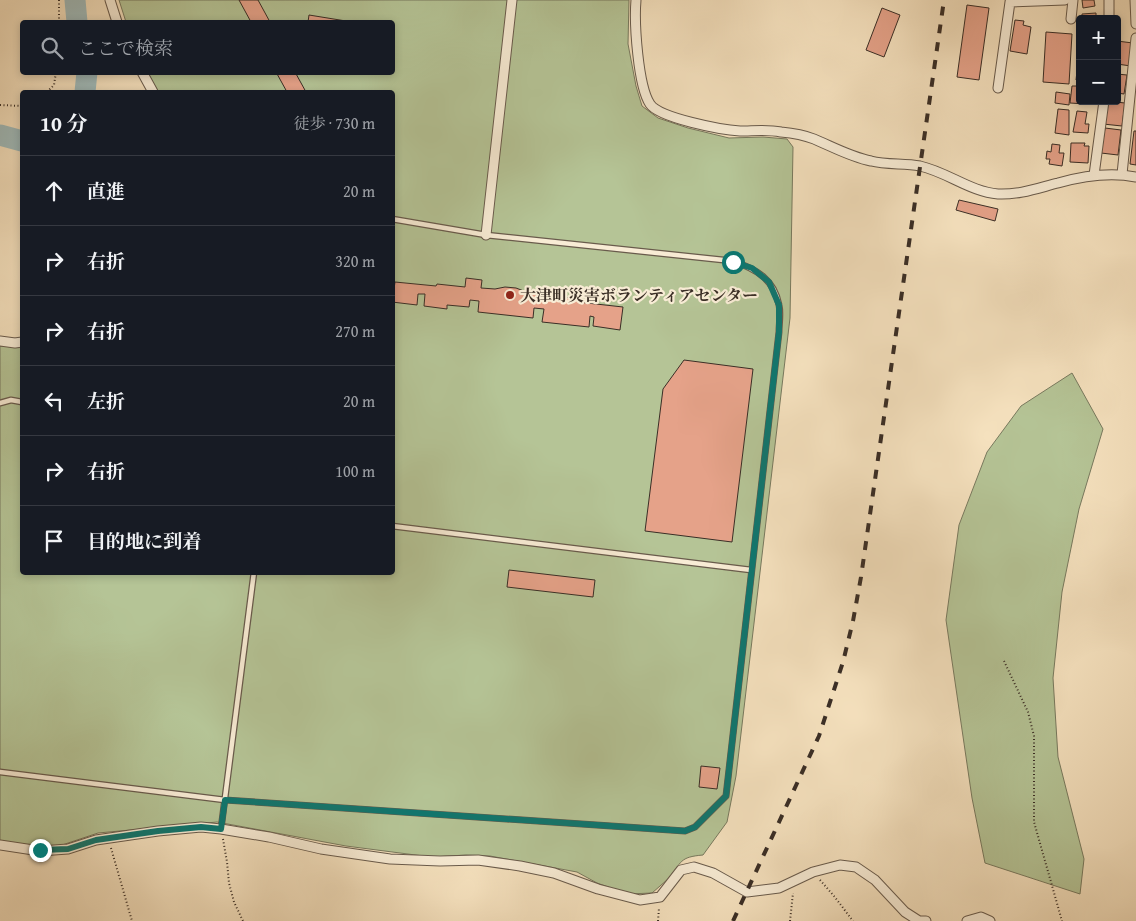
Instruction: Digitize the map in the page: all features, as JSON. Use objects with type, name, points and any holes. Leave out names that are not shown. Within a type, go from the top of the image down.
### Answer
[{"type":"street","points":[[110,0],[116,20]]},
{"type":"street","points":[[486,235],[512,0]]},
{"type":"street","points":[[636,0],[636,44],[644,86],[650,104],[661,113],[697,124],[739,131],[780,131],[812,138],[852,156],[872,161],[920,166],[997,194],[1022,193],[1094,175],[1122,174],[1136,177]]},
{"type":"street","points":[[998,88],[1010,2],[1066,0]]},
{"type":"street","points":[[1071,19],[1074,0]]},
{"type":"street","points":[[1109,15],[1110,0]]},
{"type":"street","points":[[1135,0],[1136,24]]},
{"type":"street","points":[[1122,174],[1136,38]]},
{"type":"street","points":[[144,75],[152,90]]},
{"type":"street","points":[[1094,175],[1103,105]]},
{"type":"street","points":[[0,341],[20,342]]},
{"type":"street","points":[[0,846],[40,850],[68,849],[96,840],[201,827],[390,859],[478,860],[495,862],[554,873],[598,889],[640,900],[660,897],[681,870],[694,867],[712,872],[747,892],[779,888],[813,872],[840,865],[856,866],[875,880],[905,912],[920,921],[926,921]]},
{"type":"street","points":[[967,921],[981,917],[990,921]]},
{"type":"lane","points":[[0,772],[225,800],[685,831],[695,827],[726,796],[779,332],[779,305],[769,282],[752,268],[733,262],[486,235],[395,220]]},
{"type":"lane","points":[[0,403],[11,400],[20,402]]},
{"type":"lane","points":[[395,526],[751,570]]},
{"type":"lane","points":[[221,829],[254,575]]},
{"type":"path","points":[[59,0],[59,20]]},
{"type":"path","points":[[49,90],[54,85],[56,75]]},
{"type":"path","points":[[0,105],[20,106]]},
{"type":"path","points":[[1004,661],[1028,712],[1034,736],[1034,822],[1062,921]]},
{"type":"path","points":[[221,829],[229,883],[234,902],[243,921]]},
{"type":"path","points":[[109,838],[132,921]]},
{"type":"path","points":[[813,872],[853,921]]},
{"type":"path","points":[[790,921],[795,881]]},
{"type":"path","points":[[658,921],[660,897]]},
{"type":"green space","points":[[119,0],[629,0],[628,44],[642,106],[658,118],[688,128],[729,138],[763,137],[787,139],[793,147],[790,318],[736,776],[727,822],[703,855],[689,857],[682,861],[668,879],[652,893],[628,894],[597,883],[577,872],[490,856],[431,857],[346,846],[217,822],[98,833],[59,846],[36,847],[0,842],[0,346],[20,346],[20,575],[395,575],[395,90],[157,90],[149,75],[395,75],[395,20],[125,20]]},
{"type":"green space","points":[[1072,373],[1103,429],[1079,509],[1062,592],[1053,678],[1058,757],[1084,859],[1080,894],[985,863],[972,798],[946,620],[959,525],[987,452],[1021,406]]},
{"type":"building","points":[[239,0],[258,0],[269,20],[250,20]]},
{"type":"building","points":[[1082,0],[1094,0],[1095,6],[1083,8]]},
{"type":"building","points":[[967,5],[989,8],[979,80],[957,77]]},
{"type":"building","points":[[882,8],[900,15],[884,57],[866,50]]},
{"type":"building","points":[[1096,13],[1096,15],[1082,15]]},
{"type":"building","points":[[309,15],[340,20],[308,20]]},
{"type":"building","points":[[1015,20],[1024,21],[1023,25],[1031,27],[1027,54],[1010,51]]},
{"type":"building","points":[[1046,32],[1072,34],[1069,84],[1043,82]]},
{"type":"building","points":[[1121,42],[1133,43],[1131,66],[1121,65]]},
{"type":"building","points":[[1121,74],[1127,75],[1124,94],[1121,94]]},
{"type":"building","points":[[278,75],[297,75],[305,90],[286,90]]},
{"type":"building","points":[[1072,86],[1076,86],[1076,103],[1070,103]]},
{"type":"building","points":[[1056,92],[1070,94],[1069,105],[1055,103]]},
{"type":"building","points":[[1121,103],[1125,103],[1122,126],[1103,124],[1105,105],[1121,105]]},
{"type":"building","points":[[1058,109],[1069,110],[1069,135],[1055,133]]},
{"type":"building","points":[[1077,111],[1087,112],[1085,124],[1089,124],[1088,133],[1073,132]]},
{"type":"building","points":[[1105,128],[1121,130],[1118,155],[1101,153]]},
{"type":"building","points":[[1134,131],[1136,131],[1136,165],[1130,164]]},
{"type":"building","points":[[1071,143],[1085,143],[1084,146],[1089,146],[1088,163],[1070,162]]},
{"type":"building","points":[[1052,144],[1060,145],[1059,153],[1064,153],[1062,166],[1049,164],[1050,159],[1046,159],[1047,151],[1051,152]]},
{"type":"building","points":[[959,200],[998,209],[995,221],[956,210]]},
{"type":"building","points":[[466,278],[482,280],[481,288],[516,288],[529,293],[579,299],[578,302],[623,307],[620,330],[593,326],[594,317],[590,316],[589,327],[542,322],[544,309],[534,308],[533,318],[478,312],[479,301],[470,300],[469,307],[447,305],[447,309],[424,306],[425,294],[418,294],[417,305],[395,302],[395,282],[465,287]]},
{"type":"building","points":[[684,360],[753,369],[732,542],[645,531],[663,389]]},
{"type":"building","points":[[509,570],[595,580],[593,597],[507,587]]},
{"type":"building","points":[[701,766],[720,768],[717,789],[699,787]]},
{"type":"waterway","points":[[75,0],[77,20]]},
{"type":"waterway","points":[[85,90],[87,75]]},
{"type":"waterway","points":[[0,135],[20,140]]},
{"type":"railway","points":[[733,921],[819,736],[843,662],[853,621],[861,577],[944,0]]},
{"type":"place","name":"大津町災害ボランティアセンター","points":[[510,295]]},
{"type":"route","points":[[40,850],[68,849],[96,840],[158,831],[201,827],[221,829],[225,800],[685,831],[695,827],[726,796],[779,332],[779,305],[769,282],[752,268],[733,262]]}]
